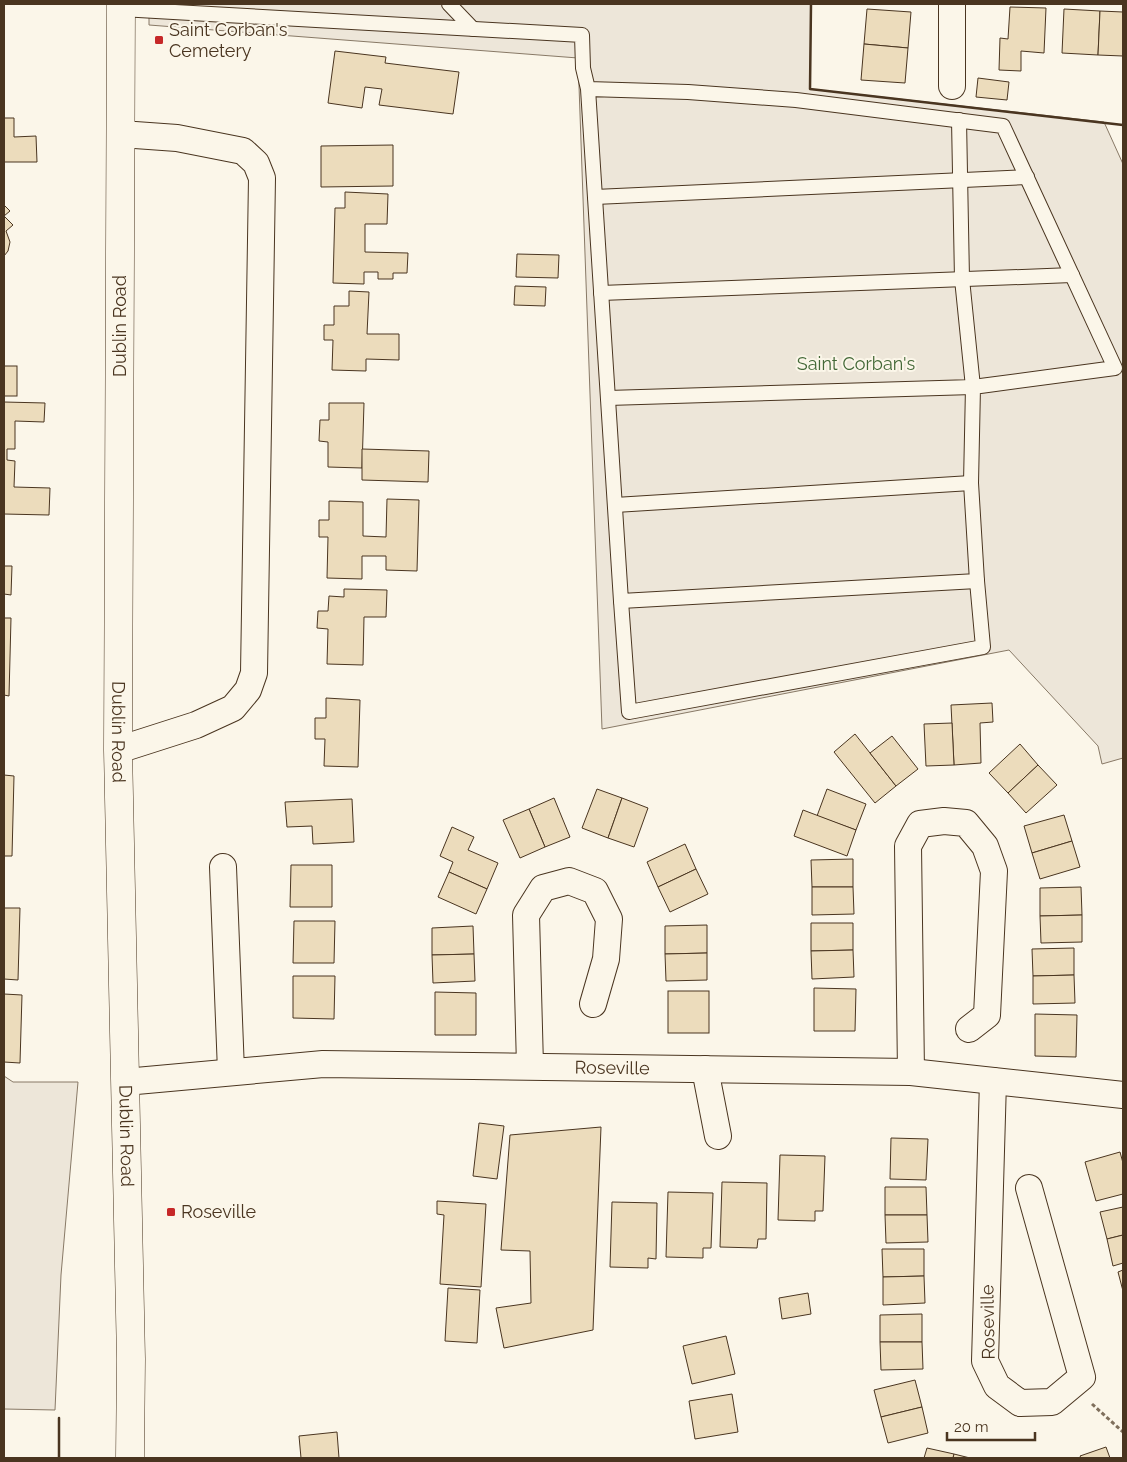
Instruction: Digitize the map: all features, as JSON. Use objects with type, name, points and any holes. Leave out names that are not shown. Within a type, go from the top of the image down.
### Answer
[{"type":"main road","name":"Dublin Road","points":[[121,6],[118,750],[131,1359],[130,1458]]},
{"type":"street","points":[[952,4],[952,86]]},
{"type":"street","points":[[118,750],[196,725],[233,708],[248,690],[254,673],[262,178],[256,163],[244,151],[177,138],[121,134]]},
{"type":"street","points":[[911,1072],[908,846],[920,824],[944,820],[966,823],[985,846],[994,871],[987,1015],[969,1029]]},
{"type":"street","points":[[223,867],[231,1072]]},
{"type":"street","points":[[530,1066],[526,915],[543,888],[569,881],[595,891],[609,919],[606,959],[592,1004]]},
{"type":"street","name":"Roseville","points":[[125,1082],[323,1064],[530,1066],[911,1072],[1123,1095]]},
{"type":"street","points":[[705,1069],[718,1136]]},
{"type":"street","name":"Roseville","points":[[993,1081],[985,1361],[997,1386],[1020,1403],[1052,1402],[1082,1377],[1029,1188]]},
{"type":"lane","points":[[449,4],[473,29]]},
{"type":"lane","points":[[121,6],[582,35],[583,68],[588,89],[629,712],[983,647],[971,482],[973,387],[962,279],[959,120]]},
{"type":"lane","points":[[588,89],[688,92],[786,100],[1003,126],[1072,274],[1119,368],[973,387],[608,398]]},
{"type":"lane","points":[[595,198],[1027,178]]},
{"type":"lane","points":[[601,293],[1072,274]]},
{"type":"lane","points":[[615,505],[971,482]]},
{"type":"lane","points":[[621,601],[978,581]]},
{"type":"path","points":[[1086,1398],[1123,1432]]},
{"type":"green space","name":"Saint Corban's","points":[[149,4],[811,4],[810,89],[1104,122],[1123,164],[1123,758],[1102,764],[1098,746],[1009,650],[602,729],[578,58],[149,25]]},
{"type":"green space","points":[[4,1076],[13,1082],[78,1082],[61,1275],[55,1410],[4,1409]]},
{"type":"building","points":[[1010,7],[1046,8],[1044,53],[1021,51],[1021,71],[999,70],[1000,38],[1008,39]]},
{"type":"building","points":[[867,9],[911,12],[908,48],[864,44]]},
{"type":"building","points":[[1064,9],[1100,11],[1098,55],[1062,53]]},
{"type":"building","points":[[1100,11],[1123,12],[1123,56],[1098,55]]},
{"type":"building","points":[[864,44],[908,48],[905,83],[861,80]]},
{"type":"building","points":[[335,51],[386,57],[385,63],[459,72],[453,114],[379,105],[382,89],[365,87],[362,108],[328,103]]},
{"type":"building","points":[[978,78],[1009,82],[1007,100],[976,97]]},
{"type":"building","points":[[4,118],[14,118],[14,137],[36,136],[37,162],[4,162]]},
{"type":"building","points":[[393,145],[393,186],[321,187],[321,146]]},
{"type":"building","points":[[345,192],[388,194],[387,224],[365,224],[365,252],[408,253],[407,273],[393,273],[393,279],[378,279],[378,272],[364,272],[364,284],[333,283],[335,208],[345,208]]},
{"type":"building","points":[[4,205],[10,211],[4,216]]},
{"type":"building","points":[[4,216],[13,225],[6,231],[10,242],[8,251],[4,256]]},
{"type":"building","points":[[517,254],[559,255],[558,278],[516,277]]},
{"type":"building","points":[[515,286],[546,287],[545,306],[514,305]]},
{"type":"building","points":[[349,291],[369,292],[367,334],[399,334],[399,360],[366,359],[366,371],[332,370],[333,340],[324,340],[324,325],[334,325],[334,306],[349,306]]},
{"type":"building","points":[[4,366],[17,366],[17,396],[4,396]]},
{"type":"building","points":[[4,402],[45,403],[44,422],[15,421],[15,449],[7,449],[7,460],[15,461],[14,487],[50,488],[49,515],[4,514]]},
{"type":"building","points":[[329,403],[364,403],[362,468],[328,467],[328,442],[319,441],[320,420],[329,420]]},
{"type":"building","points":[[362,449],[429,451],[428,482],[362,480]]},
{"type":"building","points":[[387,499],[419,500],[417,571],[386,570],[386,556],[362,556],[362,579],[327,578],[328,537],[319,537],[319,520],[329,520],[329,501],[363,502],[363,536],[386,537]]},
{"type":"building","points":[[4,566],[12,566],[11,595],[4,594]]},
{"type":"building","points":[[344,589],[387,590],[386,617],[364,617],[363,665],[327,664],[328,629],[317,628],[318,611],[328,611],[329,596],[344,597]]},
{"type":"building","points":[[4,618],[11,618],[9,696],[4,695]]},
{"type":"building","points":[[326,698],[360,700],[358,767],[324,766],[325,739],[315,739],[315,718],[326,718]]},
{"type":"building","points":[[992,703],[993,722],[980,723],[981,763],[954,765],[951,705]]},
{"type":"building","points":[[952,723],[954,765],[926,766],[924,724]]},
{"type":"building","points":[[855,734],[896,786],[875,803],[834,752]]},
{"type":"building","points":[[892,736],[918,769],[896,786],[870,753]]},
{"type":"building","points":[[1020,744],[1038,765],[1008,793],[989,773]]},
{"type":"building","points":[[1038,765],[1057,785],[1026,813],[1008,793]]},
{"type":"building","points":[[4,775],[14,776],[12,856],[4,856]]},
{"type":"building","points":[[597,789],[622,798],[608,838],[582,828]]},
{"type":"building","points":[[827,789],[866,804],[856,830],[817,816]]},
{"type":"building","points":[[554,798],[570,837],[545,847],[529,809]]},
{"type":"building","points":[[622,798],[648,808],[634,847],[608,838]]},
{"type":"building","points":[[352,799],[354,842],[313,844],[312,826],[287,827],[285,802]]},
{"type":"building","points":[[529,809],[545,847],[520,858],[503,820]]},
{"type":"building","points":[[803,810],[856,830],[847,856],[794,836]]},
{"type":"building","points":[[1064,815],[1072,841],[1032,853],[1024,826]]},
{"type":"building","points":[[452,827],[474,837],[468,850],[498,863],[487,889],[449,872],[453,862],[440,856]]},
{"type":"building","points":[[1072,841],[1080,867],[1040,879],[1032,853]]},
{"type":"building","points":[[685,844],[696,869],[658,887],[647,862]]},
{"type":"building","points":[[853,859],[853,887],[812,887],[811,860]]},
{"type":"building","points":[[291,865],[332,865],[332,907],[290,907]]},
{"type":"building","points":[[696,869],[708,894],[670,912],[658,887]]},
{"type":"building","points":[[449,872],[487,889],[476,914],[438,897]]},
{"type":"building","points":[[812,887],[853,887],[854,914],[812,915]]},
{"type":"building","points":[[1081,887],[1082,915],[1040,916],[1040,888]]},
{"type":"building","points":[[4,908],[20,908],[18,980],[4,979]]},
{"type":"building","points":[[1082,915],[1082,942],[1041,943],[1040,916]]},
{"type":"building","points":[[294,921],[335,921],[334,963],[293,963]]},
{"type":"building","points":[[811,923],[853,923],[853,950],[811,951]]},
{"type":"building","points":[[707,925],[707,953],[665,954],[665,926]]},
{"type":"building","points":[[473,926],[474,954],[432,955],[432,928]]},
{"type":"building","points":[[1074,948],[1074,975],[1033,976],[1032,949]]},
{"type":"building","points":[[853,950],[854,977],[812,979],[811,951]]},
{"type":"building","points":[[707,953],[707,980],[666,981],[665,954]]},
{"type":"building","points":[[474,954],[475,981],[433,983],[432,955]]},
{"type":"building","points":[[1074,975],[1075,1003],[1033,1004],[1033,976]]},
{"type":"building","points":[[293,976],[335,976],[334,1019],[293,1018]]},
{"type":"building","points":[[814,988],[856,989],[855,1031],[814,1031]]},
{"type":"building","points":[[668,991],[709,991],[709,1033],[668,1033]]},
{"type":"building","points":[[435,992],[476,993],[476,1035],[435,1035]]},
{"type":"building","points":[[4,994],[22,995],[20,1063],[4,1062]]},
{"type":"building","points":[[1035,1014],[1077,1015],[1076,1057],[1035,1056]]},
{"type":"building","points":[[479,1123],[504,1126],[497,1179],[473,1176]]},
{"type":"building","points":[[601,1127],[593,1330],[504,1348],[496,1308],[531,1303],[530,1251],[501,1250],[510,1135]]},
{"type":"building","points":[[891,1138],[928,1139],[926,1180],[890,1179]]},
{"type":"building","points":[[1120,1152],[1123,1163],[1123,1194],[1096,1201],[1085,1162]]},
{"type":"building","points":[[780,1155],[825,1156],[823,1211],[815,1211],[815,1221],[778,1220]]},
{"type":"building","points":[[722,1182],[767,1183],[766,1239],[758,1239],[757,1248],[720,1247]]},
{"type":"building","points":[[885,1187],[926,1187],[927,1215],[885,1215]]},
{"type":"building","points":[[668,1192],[713,1193],[711,1248],[703,1248],[703,1258],[666,1257]]},
{"type":"building","points":[[437,1201],[486,1204],[481,1287],[440,1284],[444,1215],[437,1214]]},
{"type":"building","points":[[612,1202],[657,1203],[656,1259],[648,1258],[648,1268],[610,1267]]},
{"type":"building","points":[[1123,1207],[1123,1235],[1107,1239],[1100,1212]]},
{"type":"building","points":[[885,1215],[927,1215],[928,1242],[886,1243]]},
{"type":"building","points":[[1123,1235],[1123,1263],[1113,1266],[1107,1239]]},
{"type":"building","points":[[882,1249],[924,1249],[924,1276],[883,1277]]},
{"type":"building","points":[[1123,1270],[1123,1291],[1118,1272]]},
{"type":"building","points":[[924,1276],[925,1303],[883,1305],[883,1277]]},
{"type":"building","points":[[448,1288],[480,1290],[477,1343],[445,1341]]},
{"type":"building","points":[[808,1293],[811,1314],[782,1319],[779,1298]]},
{"type":"building","points":[[922,1314],[922,1342],[880,1342],[880,1315]]},
{"type":"building","points":[[726,1336],[735,1374],[692,1384],[683,1346]]},
{"type":"building","points":[[880,1342],[922,1342],[923,1369],[881,1370]]},
{"type":"building","points":[[915,1380],[922,1407],[881,1417],[874,1390]]},
{"type":"building","points":[[732,1394],[738,1432],[695,1439],[689,1401]]},
{"type":"building","points":[[922,1407],[928,1433],[888,1443],[881,1417]]},
{"type":"building","points":[[337,1432],[339,1458],[301,1458],[299,1436]]},
{"type":"building","points":[[1106,1447],[1110,1458],[1081,1458],[1080,1456]]},
{"type":"building","points":[[927,1448],[954,1454],[953,1458],[924,1458]]},
{"type":"building","points":[[954,1454],[970,1458],[953,1458]]},
{"type":"wall","points":[[811,4],[810,89],[1123,125]]},
{"type":"wall","points":[[59,1418],[59,1458]]},
{"type":"place","name":"Saint Corban's Cemetery","points":[[159,40]]},
{"type":"place","name":"Roseville","points":[[171,1212]]}]
